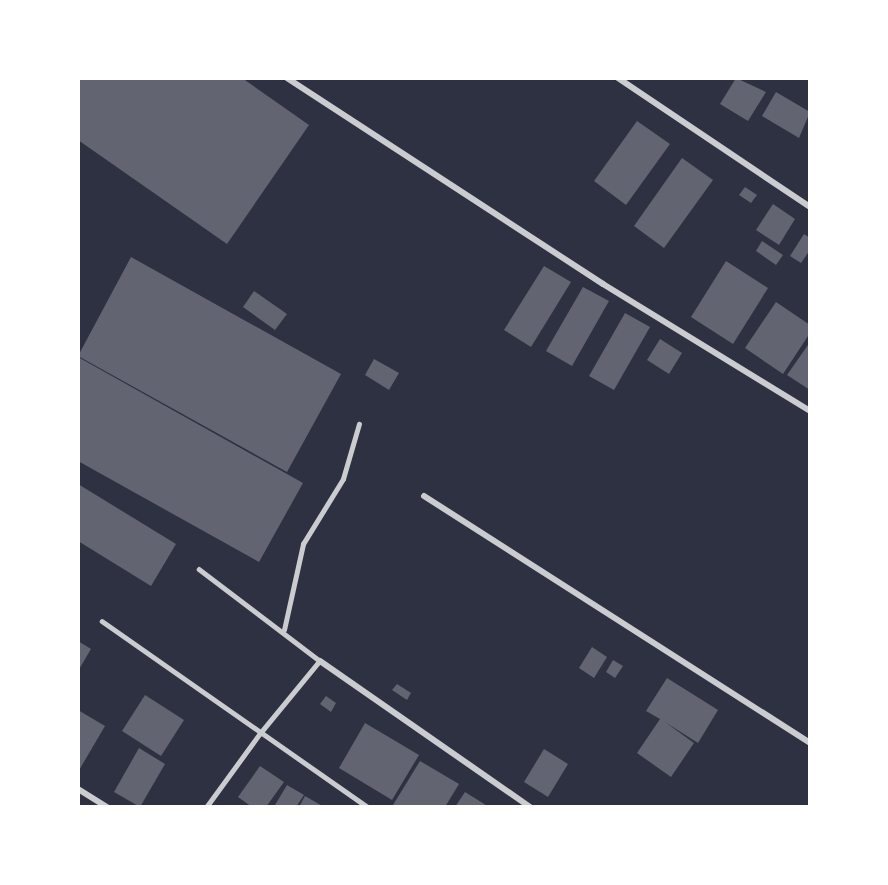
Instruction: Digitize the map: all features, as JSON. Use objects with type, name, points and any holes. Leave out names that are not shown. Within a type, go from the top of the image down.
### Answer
[{"type":"street","points":[[287,78],[603,284],[810,411]]},
{"type":"street","points":[[618,78],[810,207]]},
{"type":"street","points":[[424,496],[810,743]]},
{"type":"street","points":[[320,661],[530,807]]},
{"type":"street","points":[[78,789],[107,807]]},
{"type":"lane","points":[[284,630],[303,544],[343,478],[359,424]]},
{"type":"lane","points":[[199,569],[284,630],[320,661],[260,734],[207,807]]},
{"type":"lane","points":[[102,621],[260,734],[368,807]]},
{"type":"building","points":[[78,78],[242,78],[309,125],[227,244],[78,140]]},
{"type":"building","points":[[736,78],[766,92],[748,121],[720,104]]},
{"type":"building","points":[[776,92],[810,112],[799,138],[762,116]]},
{"type":"building","points":[[637,121],[670,144],[626,205],[594,181]]},
{"type":"building","points":[[682,158],[713,180],[664,248],[634,226]]},
{"type":"building","points":[[745,187],[757,195],[751,203],[739,195]]},
{"type":"building","points":[[773,204],[795,219],[779,245],[756,230]]},
{"type":"building","points":[[804,234],[810,238],[810,250],[801,263],[790,256]]},
{"type":"building","points":[[762,241],[783,255],[776,265],[756,251]]},
{"type":"building","points":[[131,257],[341,374],[287,472],[78,356]]},
{"type":"building","points":[[726,261],[768,288],[733,344],[691,317]]},
{"type":"building","points":[[544,266],[571,282],[531,347],[504,330]]},
{"type":"building","points":[[583,287],[609,301],[572,366],[546,351]]},
{"type":"building","points":[[254,291],[287,314],[275,330],[243,307]]},
{"type":"building","points":[[776,302],[810,325],[810,333],[783,374],[745,348]]},
{"type":"building","points":[[625,313],[650,327],[614,390],[589,376]]},
{"type":"building","points":[[660,339],[682,353],[669,374],[647,360]]},
{"type":"building","points":[[810,342],[810,390],[787,375]]},
{"type":"building","points":[[78,357],[303,483],[259,562],[78,461]]},
{"type":"building","points":[[374,359],[399,373],[389,390],[365,375]]},
{"type":"building","points":[[78,484],[176,544],[151,586],[78,541]]},
{"type":"building","points":[[78,641],[91,649],[78,671]]},
{"type":"building","points":[[592,647],[607,657],[594,678],[579,668]]},
{"type":"building","points":[[613,660],[623,666],[615,678],[606,672]]},
{"type":"building","points":[[667,678],[718,710],[698,743],[665,722],[694,743],[671,777],[637,753],[660,719],[646,711]]},
{"type":"building","points":[[397,684],[411,693],[407,700],[392,690]]},
{"type":"building","points":[[145,695],[184,720],[161,756],[122,731]]},
{"type":"building","points":[[326,696],[336,703],[331,712],[320,704]]},
{"type":"building","points":[[78,710],[105,726],[78,772]]},
{"type":"building","points":[[365,723],[419,755],[392,800],[339,768]]},
{"type":"building","points":[[139,748],[165,764],[140,807],[114,792]]},
{"type":"building","points":[[544,749],[568,764],[548,797],[524,782]]},
{"type":"building","points":[[420,761],[459,784],[445,807],[393,805]]},
{"type":"building","points":[[260,766],[284,782],[266,807],[252,807],[238,797]]},
{"type":"building","points":[[287,785],[304,795],[296,807],[275,805]]},
{"type":"building","points":[[465,792],[489,807],[455,807]]},
{"type":"building","points":[[305,796],[324,807],[299,807]]}]
